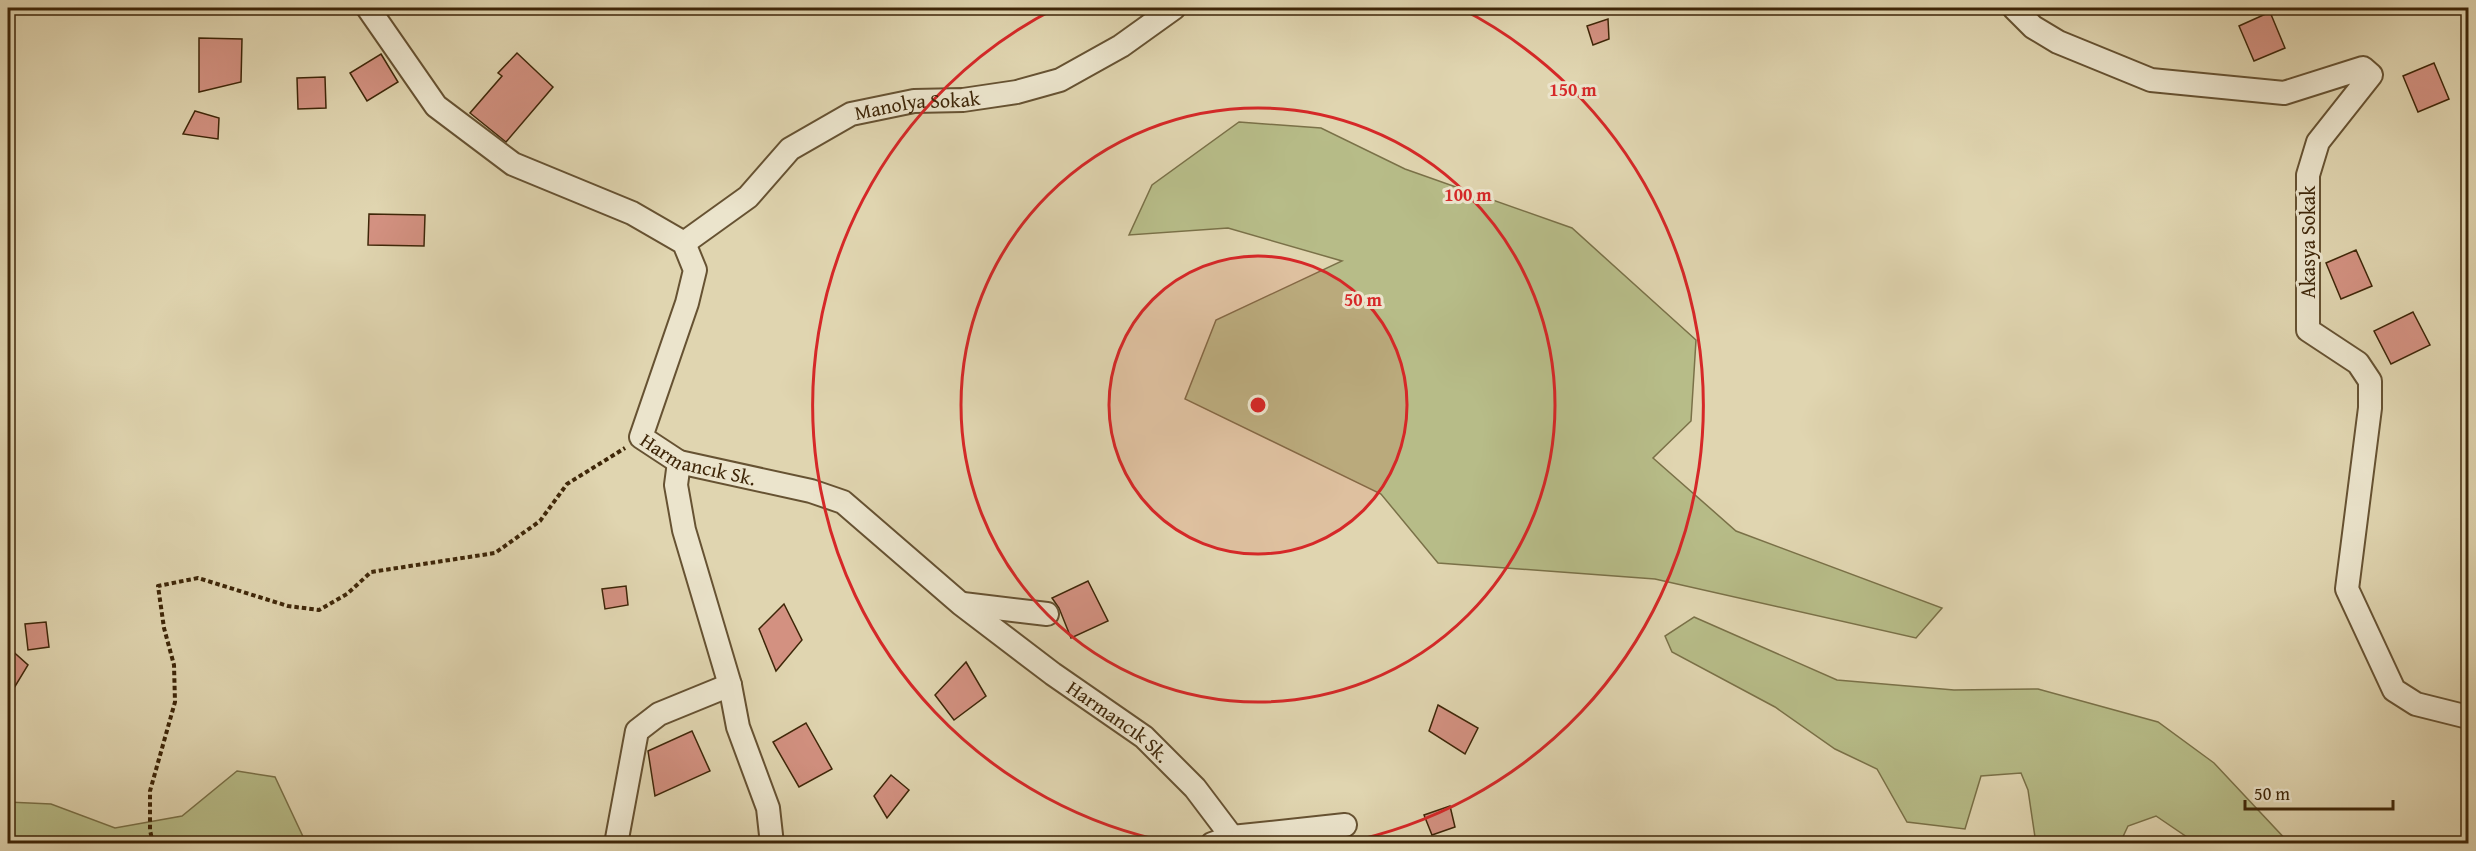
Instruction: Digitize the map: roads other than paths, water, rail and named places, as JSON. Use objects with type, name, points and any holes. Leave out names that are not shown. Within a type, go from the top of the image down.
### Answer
[{"type":"street","points":[[368,8],[436,106],[513,164],[632,213],[684,243]]},
{"type":"street","name":"Manolya Sokak","points":[[684,243],[748,197],[790,148],[851,114],[914,100],[963,100],[1017,92],[1060,80],[1121,46],[1174,8]]},
{"type":"street","name":"Akasya Sokak","points":[[2014,8],[2033,27],[2058,42],[2151,80],[2284,93],[2363,68],[2371,75],[2318,142],[2308,175],[2308,330],[2358,363],[2370,381],[2370,408],[2347,589],[2394,690],[2416,704],[2469,717]]},
{"type":"street","name":"Harmancık Sk.","points":[[684,243],[695,270],[687,303],[641,437],[679,462],[811,491],[843,502],[961,604],[1053,674],[1144,737],[1195,788],[1226,841]]},
{"type":"street","points":[[679,462],[676,485],[684,530],[730,685],[738,727],[768,808],[772,843]]},
{"type":"street","points":[[961,604],[1047,614]]},
{"type":"street","points":[[616,843],[637,731],[659,714],[730,685]]},
{"type":"street","points":[[1226,841],[1345,825]]}]
